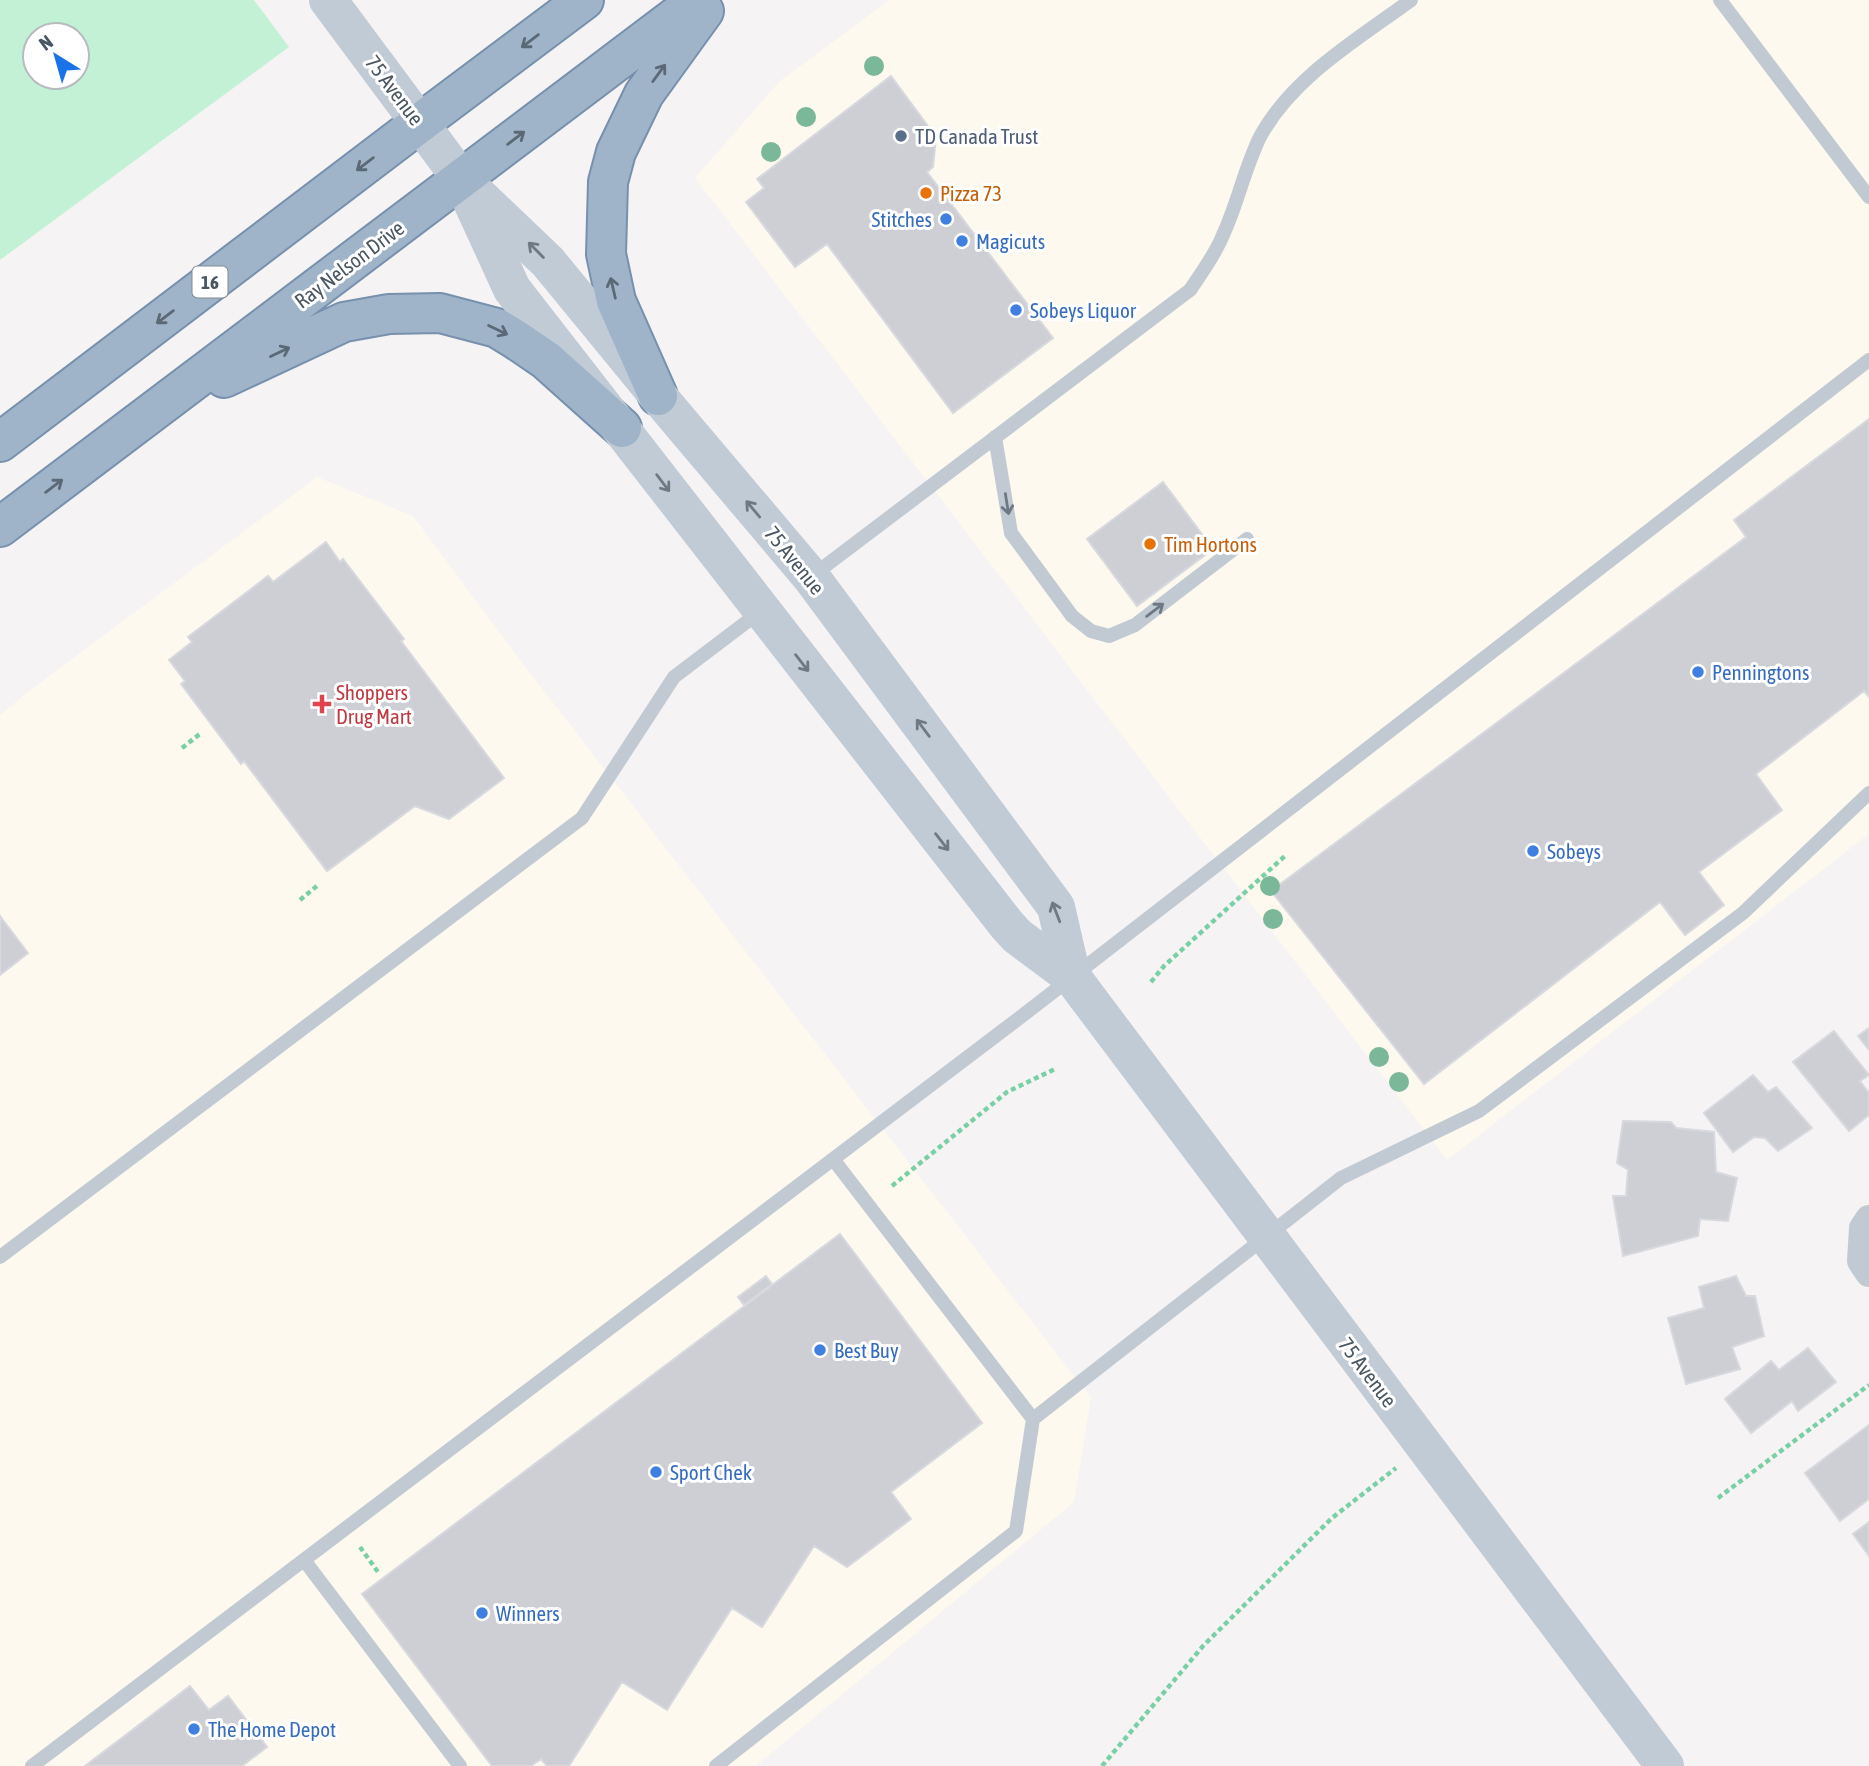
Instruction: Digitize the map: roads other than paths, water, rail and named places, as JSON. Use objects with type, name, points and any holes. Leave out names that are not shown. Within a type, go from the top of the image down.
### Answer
[{"type":"highway","name":"16","points":[[0,442],[584,0]]},
{"type":"highway","name":"Ray Nelson Drive","points":[[0,527],[698,0]]},
{"type":"highway","points":[[658,396],[614,289],[606,254],[608,182],[616,152],[644,94],[712,0]]},
{"type":"highway","points":[[152,412],[344,322],[389,314],[440,313],[497,328],[546,360],[622,429]]},
{"type":"main road","name":"75 Avenue","points":[[328,0],[462,180],[548,262],[811,577],[1056,907],[1072,978]]},
{"type":"main road","name":"75 Avenue","points":[[462,180],[512,289],[1007,925],[1017,936],[1072,978],[1664,1766]]},
{"type":"street","points":[[1866,1223],[1861,1261],[1869,1273]]},
{"type":"lane","points":[[811,577],[1190,290],[1213,257],[1253,153],[1277,111],[1304,82],[1411,0]]},
{"type":"lane","points":[[1720,0],[1869,197]]},
{"type":"lane","points":[[32,1766],[1072,978],[1869,360]]},
{"type":"lane","points":[[995,437],[1011,533],[1072,616],[1091,631],[1109,636],[1135,625],[1247,539]]},
{"type":"lane","points":[[0,1257],[582,818],[674,677],[761,611]]},
{"type":"lane","points":[[716,1766],[1016,1531],[1033,1419],[1341,1178],[1479,1111],[1743,913],[1869,793]]},
{"type":"lane","points":[[834,1159],[1033,1419]]},
{"type":"lane","points":[[304,1560],[460,1766]]},
{"type":"place","name":"TD Canada Trust","points":[[901,136]]},
{"type":"place","name":"Pizza 73","points":[[926,193]]},
{"type":"place","name":"Stitches","points":[[946,219]]},
{"type":"place","name":"Magicuts","points":[[962,241]]},
{"type":"place","name":"Sobeys Liquor","points":[[1016,310]]},
{"type":"place","name":"Tim Hortons","points":[[1150,544]]},
{"type":"place","name":"Penningtons","points":[[1698,672]]},
{"type":"place","name":"Shoppers Drug Mart","points":[[322,704]]},
{"type":"place","name":"Sobeys","points":[[1533,851]]},
{"type":"place","name":"Best Buy","points":[[820,1350]]},
{"type":"place","name":"Sport Chek","points":[[656,1472]]},
{"type":"place","name":"Winners","points":[[482,1613]]},
{"type":"place","name":"The Home Depot","points":[[194,1729]]}]
